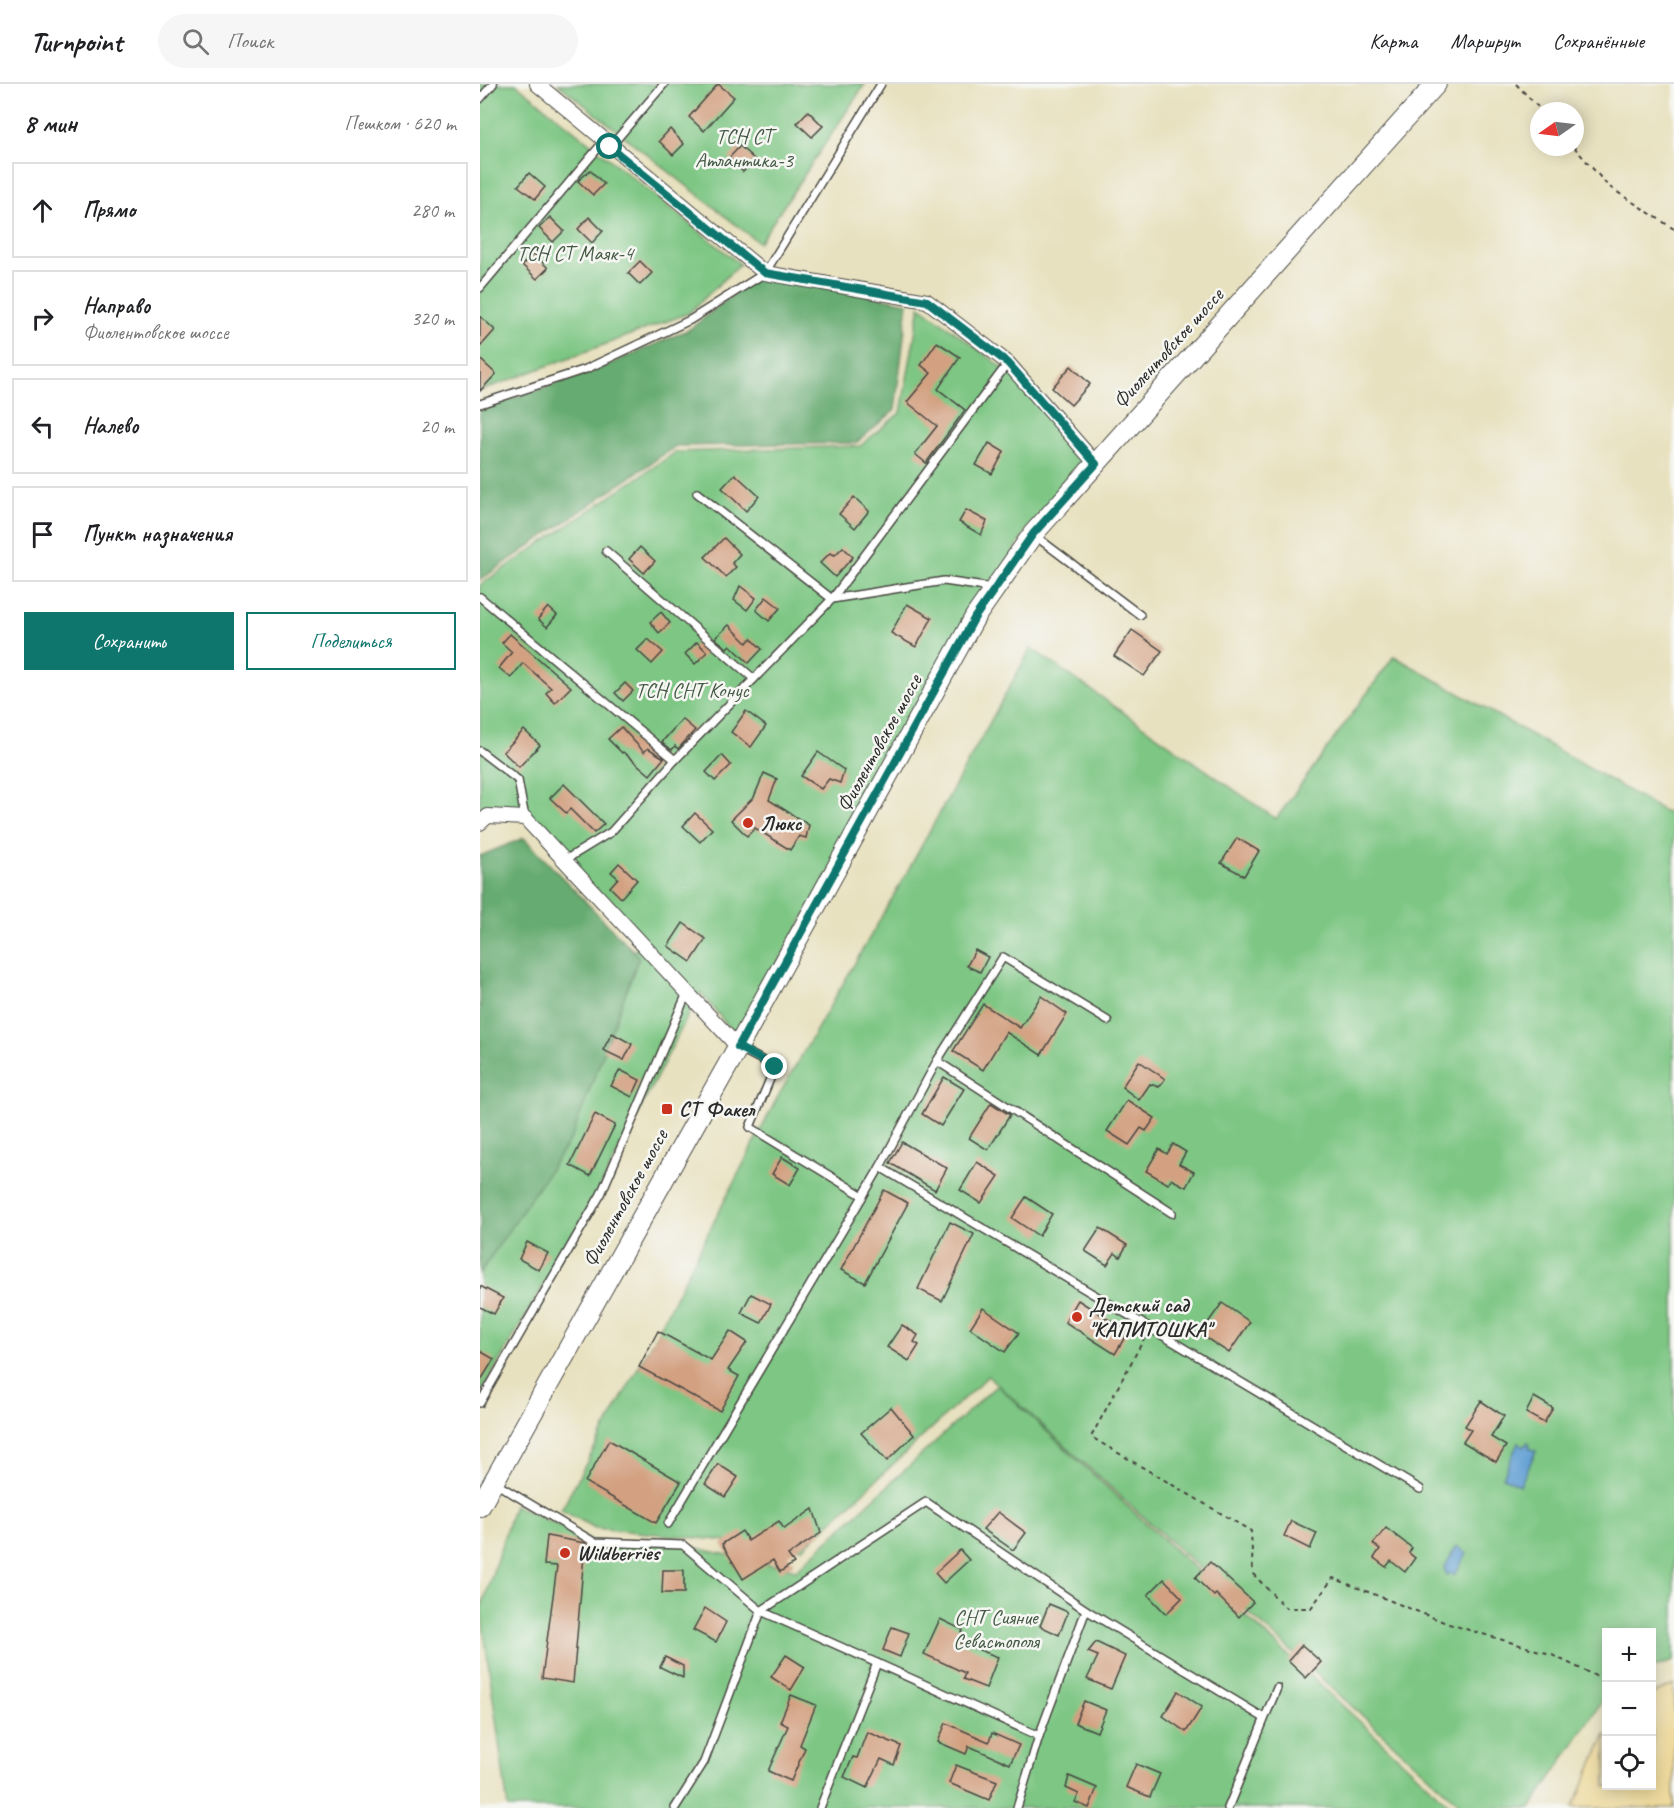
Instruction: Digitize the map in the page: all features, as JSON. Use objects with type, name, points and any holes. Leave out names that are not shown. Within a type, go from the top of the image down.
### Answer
[{"type":"main road","name":"Фиолентовское шоссе","points":[[480,1506],[738,1047],[975,617],[994,588],[1033,534],[1436,84]]},
{"type":"street","points":[[537,84],[765,273],[927,301],[1008,363],[1096,464]]},
{"type":"street","points":[[480,823],[488,816],[525,818],[738,1047]]},
{"type":"lane","points":[[480,99],[493,84]]},
{"type":"lane","points":[[480,288],[608,143],[664,84]]},
{"type":"lane","points":[[480,404],[596,364],[690,320],[765,273],[881,84]]},
{"type":"lane","points":[[565,861],[611,832],[675,760],[832,599],[1008,363]]},
{"type":"lane","points":[[697,493],[832,599],[944,581],[994,588]]},
{"type":"lane","points":[[1033,534],[1140,615]]},
{"type":"lane","points":[[606,551],[754,679]]},
{"type":"lane","points":[[480,597],[675,760]]},
{"type":"lane","points":[[480,751],[518,780],[525,818]]},
{"type":"lane","points":[[668,1524],[880,1167],[937,1061],[1003,957],[1108,1021]]},
{"type":"lane","points":[[480,1403],[601,1194],[687,993]]},
{"type":"lane","points":[[738,1047],[775,1067],[750,1127],[863,1196]]},
{"type":"lane","points":[[937,1061],[1172,1213]]},
{"type":"lane","points":[[880,1167],[1420,1490]]},
{"type":"lane","points":[[493,1482],[594,1542],[683,1545],[761,1611],[1039,1736]]},
{"type":"lane","points":[[675,1808],[704,1762],[761,1611],[926,1502],[1086,1610],[1264,1718]]},
{"type":"lane","points":[[1017,1808],[1039,1736],[1086,1610]]},
{"type":"lane","points":[[820,1808],[877,1663]]},
{"type":"lane","points":[[1228,1808],[1276,1688]]},
{"type":"path","points":[[1516,84],[1533,102]]},
{"type":"path","points":[[1582,156],[1608,186],[1673,229]]},
{"type":"path","points":[[1150,1330],[1091,1437],[1251,1531],[1253,1574],[1286,1608],[1311,1608],[1333,1578],[1449,1624],[1550,1654],[1602,1679]]},
{"type":"green space","name":"ТСН СТ Маяк-4","points":[[480,84],[516,84],[740,264],[689,313],[480,391]]},
{"type":"green space","name":"ТСН СТ Атлантика-3","points":[[558,84],[865,84],[759,243]]},
{"type":"green space","points":[[759,274],[908,303],[895,410],[856,443],[676,446],[480,580],[480,409],[594,371],[690,329]]},
{"type":"green space","name":"ТСН СНТ Конус","points":[[920,306],[1010,373],[1088,465],[1027,529],[736,1036],[700,992],[598,1192],[480,1394],[480,1235],[542,1059],[638,946],[530,816],[480,815],[480,585],[676,452],[860,446],[901,412]]},
{"type":"green space","points":[[1031,648],[1276,819],[1394,656],[1674,817],[1674,1661],[1656,1667],[1656,1628],[1602,1628],[1602,1701],[1531,1808],[1464,1808],[988,1376],[803,1548],[595,1528],[561,1510],[658,1331],[776,1100],[901,883]]},
{"type":"green space","points":[[524,838],[639,957],[572,1137],[480,1273],[480,856]]},
{"type":"green space","name":"СНТ Сияние Севастополя","points":[[997,1385],[1453,1808],[508,1808],[481,1610],[514,1505],[594,1542],[683,1545],[796,1570]]},
{"type":"sand","points":[[1674,1685],[1674,1808],[1573,1808],[1602,1743],[1602,1790],[1656,1790],[1656,1692]]},
{"type":"water","points":[[1528,1442],[1530,1449],[1536,1451],[1520,1485],[1503,1477],[1518,1443],[1523,1447]]},
{"type":"water","points":[[1457,1546],[1467,1554],[1454,1575],[1451,1573],[1447,1575],[1444,1568]]},
{"type":"building","points":[[718,84],[734,97],[704,131],[689,117]]},
{"type":"building","points":[[808,111],[823,126],[812,137],[797,123]]},
{"type":"building","points":[[670,129],[684,144],[673,155],[659,141]]},
{"type":"building","points":[[740,146],[755,160],[743,172],[729,158]]},
{"type":"building","points":[[590,170],[604,184],[593,195],[578,181]]},
{"type":"building","points":[[529,173],[545,187],[535,199],[518,186]]},
{"type":"building","points":[[550,217],[564,231],[553,242],[539,228]]},
{"type":"building","points":[[589,217],[603,231],[592,243],[578,229]]},
{"type":"building","points":[[534,254],[548,268],[537,279],[522,265]]},
{"type":"building","points":[[640,261],[652,273],[640,285],[628,273]]},
{"type":"building","points":[[480,316],[495,330],[480,347]]},
{"type":"building","points":[[937,342],[960,357],[938,389],[965,410],[926,463],[915,454],[937,426],[907,402],[931,373],[921,365]]},
{"type":"building","points":[[480,359],[496,374],[480,391]]},
{"type":"building","points":[[1071,366],[1090,384],[1071,405],[1052,388]]},
{"type":"building","points":[[989,443],[1004,452],[992,474],[976,465]]},
{"type":"building","points":[[735,474],[759,496],[746,511],[722,488]]},
{"type":"building","points":[[854,497],[869,511],[855,528],[839,514]]},
{"type":"building","points":[[966,510],[987,521],[981,535],[959,522]]},
{"type":"building","points":[[724,538],[740,554],[732,563],[736,567],[726,577],[705,557]]},
{"type":"building","points":[[640,547],[655,561],[644,573],[629,559]]},
{"type":"building","points":[[843,547],[853,557],[835,577],[820,563],[830,553],[835,555]]},
{"type":"building","points":[[740,586],[756,598],[747,610],[734,600]]},
{"type":"building","points":[[766,597],[780,608],[769,621],[756,610]]},
{"type":"building","points":[[907,604],[932,618],[916,647],[891,633]]},
{"type":"building","points":[[548,607],[557,615],[547,627],[538,619]]},
{"type":"building","points":[[661,612],[670,623],[659,633],[650,622]]},
{"type":"building","points":[[729,625],[747,643],[751,638],[762,649],[749,663],[730,645],[727,648],[715,638]]},
{"type":"building","points":[[1132,630],[1162,651],[1144,676],[1114,656]]},
{"type":"building","points":[[510,634],[571,687],[555,703],[546,693],[551,688],[523,663],[511,678],[499,668],[512,652],[502,643]]},
{"type":"building","points":[[648,639],[663,652],[652,664],[637,650]]},
{"type":"building","points":[[697,642],[707,652],[695,664],[685,654]]},
{"type":"building","points":[[625,683],[633,691],[623,701],[615,693]]},
{"type":"building","points":[[746,711],[766,726],[751,747],[731,732]]},
{"type":"building","points":[[682,719],[695,730],[678,749],[675,746],[672,750],[662,742]]},
{"type":"building","points":[[621,727],[644,752],[648,748],[664,758],[650,775],[608,739]]},
{"type":"building","points":[[524,730],[540,745],[519,767],[503,752]]},
{"type":"building","points":[[818,752],[844,770],[840,783],[829,779],[821,789],[801,776]]},
{"type":"building","points":[[722,755],[731,765],[715,781],[706,772]]},
{"type":"building","points":[[764,773],[777,779],[769,800],[809,825],[806,838],[799,836],[790,850],[755,828],[747,836],[731,820],[754,797]]},
{"type":"building","points":[[564,784],[604,824],[594,833],[570,809],[566,813],[550,798]]},
{"type":"building","points":[[695,813],[712,829],[700,842],[683,826]]},
{"type":"building","points":[[1237,838],[1259,851],[1244,876],[1221,863]]},
{"type":"building","points":[[619,863],[637,880],[621,898],[610,887],[618,878],[611,872]]},
{"type":"building","points":[[683,923],[706,939],[691,962],[668,946]]},
{"type":"building","points":[[975,950],[988,957],[980,972],[967,966]]},
{"type":"building","points":[[1041,996],[1067,1014],[1041,1055],[1006,1032],[983,1070],[953,1051],[983,1004],[1020,1028]]},
{"type":"building","points":[[612,1033],[632,1044],[624,1060],[603,1050]]},
{"type":"building","points":[[1139,1061],[1165,1079],[1159,1087],[1150,1084],[1139,1100],[1122,1087]]},
{"type":"building","points":[[620,1070],[640,1080],[632,1097],[611,1086]]},
{"type":"building","points":[[944,1077],[964,1089],[941,1126],[922,1114]]},
{"type":"building","points":[[1127,1100],[1155,1118],[1146,1131],[1141,1128],[1129,1145],[1107,1131]]},
{"type":"building","points":[[991,1103],[1010,1115],[988,1150],[969,1138]]},
{"type":"building","points":[[595,1114],[615,1125],[590,1176],[570,1165]]},
{"type":"building","points":[[902,1142],[947,1168],[935,1190],[890,1163]]},
{"type":"building","points":[[1173,1144],[1186,1152],[1179,1164],[1194,1172],[1186,1187],[1171,1179],[1168,1184],[1146,1171],[1159,1149],[1167,1154]]},
{"type":"building","points":[[782,1157],[800,1168],[790,1185],[772,1174]]},
{"type":"building","points":[[977,1162],[999,1176],[981,1203],[960,1190]]},
{"type":"building","points":[[884,1190],[908,1203],[865,1283],[841,1270]]},
{"type":"building","points":[[1026,1197],[1052,1214],[1039,1236],[1012,1218]]},
{"type":"building","points":[[950,1222],[974,1234],[942,1301],[918,1289]]},
{"type":"building","points":[[1100,1228],[1127,1245],[1120,1257],[1115,1253],[1107,1265],[1085,1251]]},
{"type":"building","points":[[527,1242],[548,1253],[539,1270],[519,1259]]},
{"type":"building","points":[[480,1286],[503,1298],[494,1314],[480,1307]]},
{"type":"building","points":[[751,1294],[771,1304],[761,1323],[741,1313]]},
{"type":"building","points":[[1078,1300],[1128,1332],[1115,1354],[1065,1322]]},
{"type":"building","points":[[1222,1303],[1250,1322],[1229,1353],[1200,1334]]},
{"type":"building","points":[[983,1308],[1019,1333],[1005,1352],[970,1328]]},
{"type":"building","points":[[902,1325],[918,1335],[914,1342],[919,1345],[909,1361],[887,1347]]},
{"type":"building","points":[[658,1331],[711,1360],[730,1331],[747,1342],[728,1370],[739,1376],[720,1411],[639,1367]]},
{"type":"building","points":[[480,1351],[494,1359],[480,1382]]},
{"type":"building","points":[[1534,1397],[1553,1408],[1544,1423],[1526,1413]]},
{"type":"building","points":[[1481,1401],[1504,1416],[1491,1437],[1506,1446],[1496,1462],[1463,1442],[1471,1430],[1465,1426]]},
{"type":"building","points":[[891,1407],[914,1435],[887,1461],[861,1433]]},
{"type":"building","points":[[609,1440],[681,1482],[656,1523],[585,1482]]},
{"type":"building","points":[[718,1464],[738,1477],[725,1497],[705,1484]]},
{"type":"building","points":[[813,1509],[821,1533],[788,1555],[794,1563],[780,1572],[773,1560],[743,1579],[722,1544],[742,1531],[748,1541],[779,1521],[784,1529]]},
{"type":"building","points":[[998,1512],[1026,1533],[1013,1550],[983,1529]]},
{"type":"building","points":[[1291,1521],[1317,1533],[1310,1549],[1284,1536]]},
{"type":"building","points":[[1386,1528],[1412,1548],[1409,1553],[1415,1558],[1405,1572],[1391,1561],[1386,1567],[1374,1558],[1380,1549],[1373,1544]]},
{"type":"building","points":[[547,1536],[585,1543],[573,1683],[542,1678],[557,1566],[544,1565]]},
{"type":"building","points":[[960,1550],[969,1560],[944,1583],[935,1573]]},
{"type":"building","points":[[1210,1562],[1253,1602],[1239,1617],[1216,1594],[1214,1596],[1195,1578]]},
{"type":"building","points":[[663,1570],[684,1570],[684,1593],[662,1593]]},
{"type":"building","points":[[1164,1579],[1182,1598],[1166,1614],[1148,1595]]},
{"type":"building","points":[[1049,1604],[1068,1612],[1059,1635],[1040,1626]]},
{"type":"building","points":[[705,1608],[726,1622],[716,1642],[693,1630]]},
{"type":"building","points":[[940,1619],[963,1630],[958,1642],[998,1657],[986,1688],[963,1679],[965,1673],[924,1654]]},
{"type":"building","points":[[892,1627],[909,1633],[900,1657],[883,1650]]},
{"type":"building","points":[[1096,1642],[1125,1656],[1111,1689],[1087,1679],[1098,1656],[1088,1652]]},
{"type":"building","points":[[1302,1645],[1321,1662],[1306,1678],[1288,1661]]},
{"type":"building","points":[[786,1655],[805,1667],[791,1690],[771,1677]]},
{"type":"building","points":[[665,1657],[683,1666],[683,1678],[660,1667]]},
{"type":"building","points":[[1178,1691],[1202,1707],[1186,1732],[1163,1716]]},
{"type":"building","points":[[791,1695],[816,1705],[800,1745],[805,1748],[791,1781],[768,1771],[788,1726],[780,1722]]},
{"type":"building","points":[[1084,1701],[1106,1710],[1097,1732],[1075,1723]]},
{"type":"building","points":[[946,1723],[989,1742],[992,1733],[1019,1745],[1010,1764],[969,1746],[966,1754],[938,1742]]},
{"type":"building","points":[[867,1732],[901,1746],[894,1765],[881,1759],[867,1788],[844,1777],[853,1757],[857,1758]]},
{"type":"building","points":[[1136,1764],[1160,1774],[1150,1797],[1126,1787]]},
{"type":"building","points":[[956,1765],[997,1781],[989,1800],[949,1783]]},
{"type":"building","points":[[1069,1776],[1097,1788],[1089,1808],[1075,1802],[1079,1794],[1066,1788]]},
{"type":"place","name":"Люкс","points":[[748,823]]},
{"type":"place","name":"СТ Факел","points":[[667,1109]]},
{"type":"place","name":"Детский сад \"КАПИТОШКА\"","points":[[1077,1317]]},
{"type":"place","name":"Wildberries","points":[[565,1553]]},
{"type":"route","points":[[610,147],[765,273],[927,301],[1008,363],[1096,464],[1033,534],[975,617],[738,1047],[775,1067]]}]
